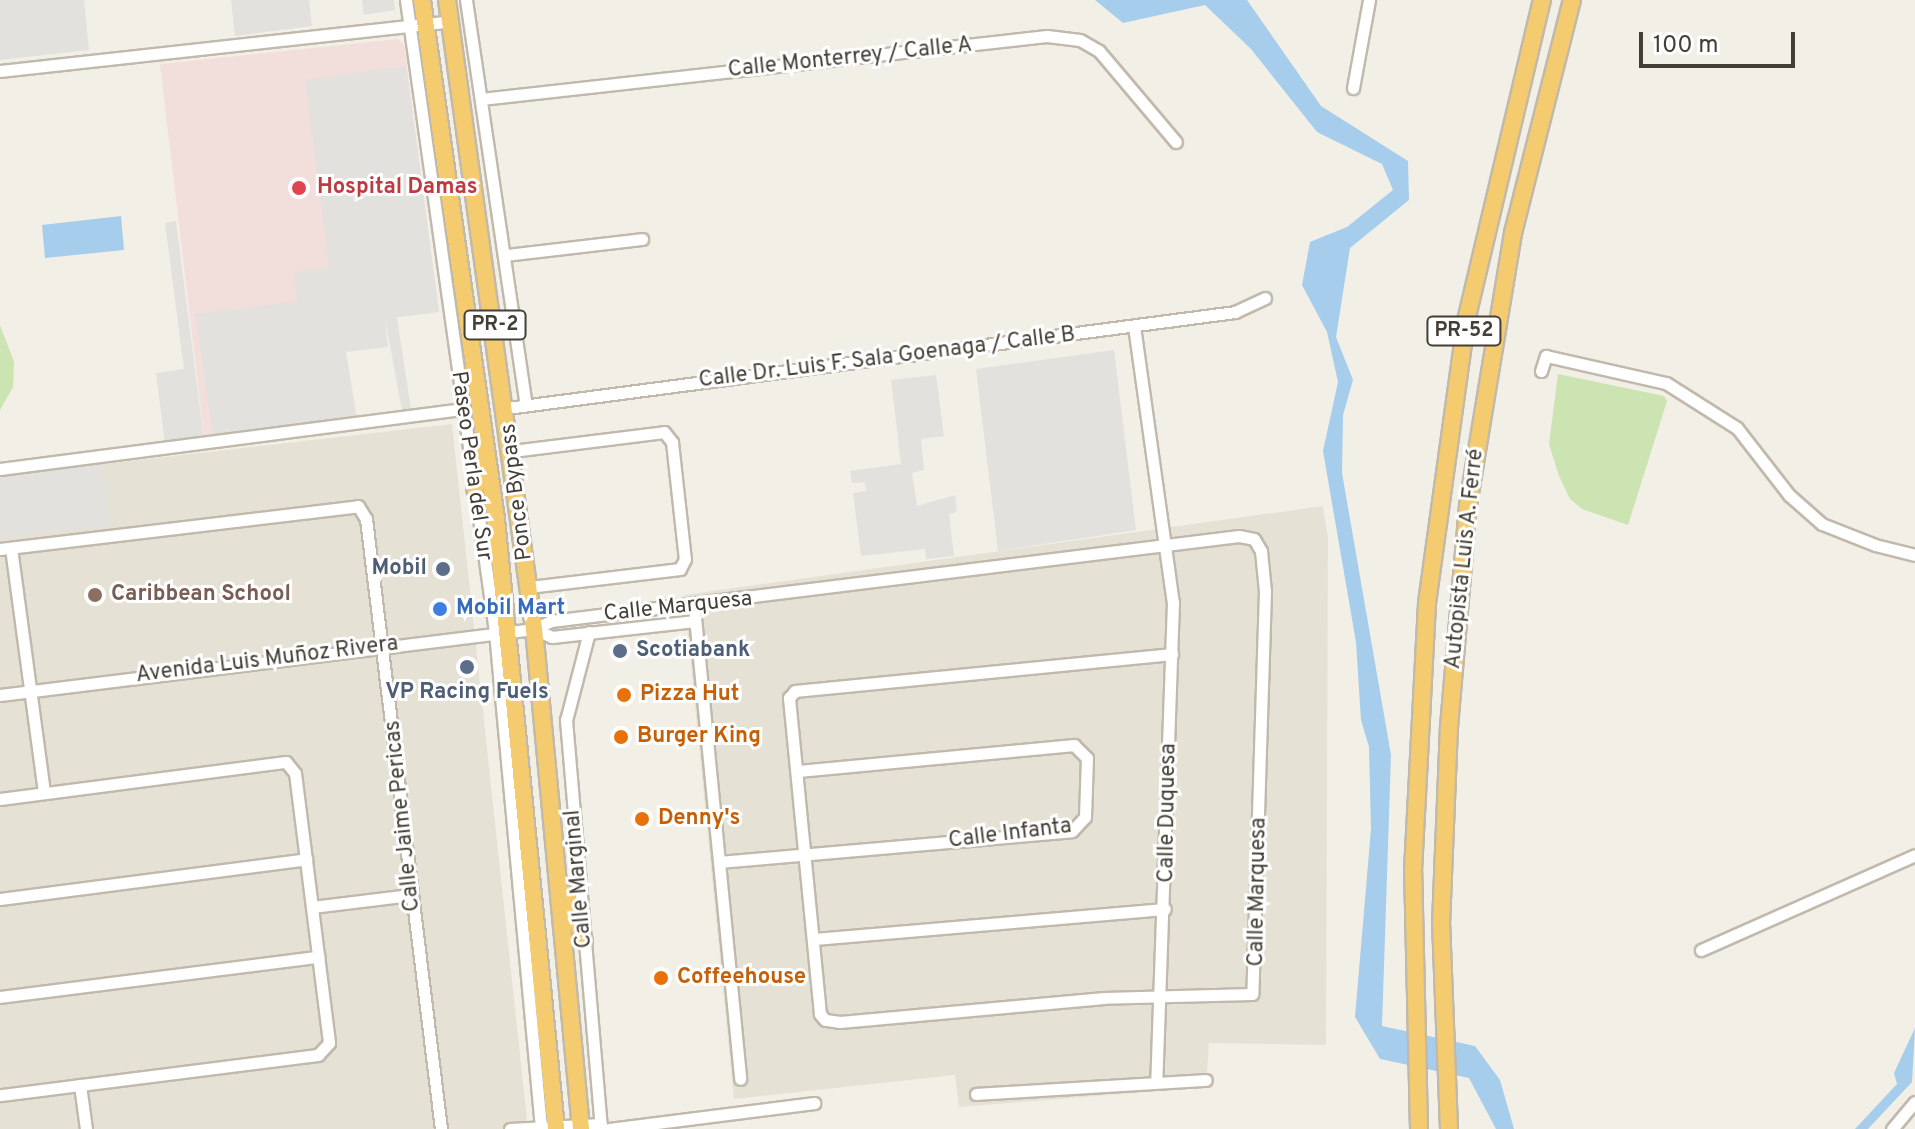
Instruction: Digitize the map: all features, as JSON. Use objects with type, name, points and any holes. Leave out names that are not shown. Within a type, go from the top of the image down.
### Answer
[{"type":"highway","name":"Ponce Bypass","points":[[422,0],[418,25],[486,441],[549,1127]]},
{"type":"highway","name":"Ponce Bypass","points":[[447,0],[507,408],[534,629],[581,1126]]},
{"type":"highway","name":"Autopista Luis A. Ferré","points":[[1419,1129],[1413,871],[1427,603],[1466,321],[1524,63],[1542,0]]},
{"type":"highway","name":"Autopista Luis A. Ferré","points":[[1449,1129],[1441,925],[1458,599],[1495,327],[1552,71],[1572,0]]},
{"type":"highway","points":[[475,489],[486,441]]},
{"type":"highway","points":[[557,857],[584,941]]},
{"type":"street","name":"Paseo Perla del Sur","points":[[406,0],[418,25],[463,409],[502,632]]},
{"type":"street","points":[[466,0],[526,405]]},
{"type":"street","points":[[1353,88],[1369,0]]},
{"type":"street","points":[[0,71],[450,21]]},
{"type":"street","name":"Calle Monterrey / Calle A","points":[[481,99],[1047,36],[1080,40],[1099,51],[1176,142]]},
{"type":"street","points":[[506,255],[642,239]]},
{"type":"street","name":"Calle Dr. Luis F. Sala Goenaga / Calle B","points":[[507,408],[1235,312],[1265,298]]},
{"type":"street","name":"Calle Duquesa","points":[[1134,326],[1167,546],[1172,654],[1162,995],[1156,1079]]},
{"type":"street","points":[[1541,371],[1546,356],[1666,383],[1703,403],[1737,428],[1789,495],[1822,524],[1915,555]]},
{"type":"street","points":[[0,469],[463,409]]},
{"type":"street","points":[[512,451],[664,432],[672,442],[685,559],[680,569],[528,587]]},
{"type":"street","name":"Calle Jaime Pericas","points":[[6,549],[358,506],[366,519],[383,645],[410,895],[441,1129]]},
{"type":"street","name":"Calle Marquesa","points":[[534,629],[551,621],[694,607],[1239,536],[1254,539],[1261,551],[1265,591],[1255,986],[1245,996],[1162,995],[825,1020],[804,855],[789,698],[801,687],[1172,654]]},
{"type":"street","points":[[6,549],[44,792]]},
{"type":"street","points":[[694,607],[740,1079]]},
{"type":"street","points":[[640,612],[642,628]]},
{"type":"street","name":"Calle Marquesa","points":[[534,629],[552,637],[695,621]]},
{"type":"street","name":"Avenida Luis Muñoz Rivera","points":[[0,695],[383,645],[534,629]]},
{"type":"street","name":"Calle Marginal","points":[[589,632],[566,720],[603,1127]]},
{"type":"street","name":"Calle Infanta","points":[[719,862],[1072,831],[1085,817],[1087,758],[1074,745],[798,771]]},
{"type":"street","points":[[0,799],[286,762],[295,773],[328,1046],[321,1055],[0,1095]]},
{"type":"street","points":[[1701,950],[1915,855]]},
{"type":"street","points":[[0,899],[306,859]]},
{"type":"street","points":[[312,907],[410,895]]},
{"type":"street","points":[[814,939],[1165,909]]},
{"type":"street","points":[[0,997],[318,957]]},
{"type":"street","points":[[976,1094],[1156,1079],[1206,1080]]},
{"type":"street","points":[[80,1085],[86,1129]]},
{"type":"street","points":[[1892,1129],[1905,1120],[1915,1102]]},
{"type":"street","points":[[510,1129],[603,1127],[814,1103]]},
{"type":"street","points":[[1905,1120],[1915,1129]]},
{"type":"shaded area","points":[[0,0],[84,0],[89,50],[0,60]]},
{"type":"shaded area","points":[[231,0],[309,0],[312,26],[235,36]]},
{"type":"shaded area","points":[[362,0],[394,0],[395,10],[364,15]]},
{"type":"shaded area","name":"Hospital Damas","points":[[398,39],[404,45],[439,312],[342,324],[213,436],[204,435],[160,64]]},
{"type":"shaded area","points":[[406,66],[439,312],[397,317],[411,410],[402,411],[385,318],[388,347],[346,352],[357,419],[213,436],[195,314],[297,301],[294,272],[329,267],[305,80]]},
{"type":"shaded area","points":[[176,221],[204,439],[165,444],[156,373],[184,369],[165,223]]},
{"type":"shaded area","points":[[1114,350],[1136,530],[998,551],[976,369]]},
{"type":"shaded area","points":[[936,375],[944,436],[921,439],[924,470],[912,473],[917,506],[955,495],[957,512],[949,514],[954,556],[926,559],[925,549],[861,556],[853,493],[866,491],[865,482],[852,483],[850,471],[901,464],[891,380]]},
{"type":"shaded area","points":[[452,424],[528,1129],[0,1129],[0,476]]},
{"type":"shaded area","points":[[101,453],[111,525],[0,539],[0,466]]},
{"type":"shaded area","points":[[1323,506],[1328,538],[1326,1045],[1209,1043],[1206,1087],[959,1107],[955,1075],[734,1099],[684,595]]},
{"type":"green space","points":[[0,325],[14,362],[13,387],[0,410]]},
{"type":"green space","points":[[1558,374],[1664,396],[1667,401],[1628,525],[1582,509],[1570,499],[1559,476],[1549,444]]},
{"type":"water","points":[[1095,0],[1247,0],[1321,106],[1408,161],[1409,200],[1350,248],[1336,337],[1353,380],[1343,415],[1342,473],[1391,755],[1382,1026],[1475,1046],[1500,1080],[1514,1129],[1496,1129],[1469,1078],[1380,1059],[1355,1017],[1371,829],[1369,747],[1361,720],[1356,642],[1323,451],[1338,382],[1327,332],[1302,285],[1310,242],[1347,227],[1393,190],[1382,164],[1317,132],[1251,49],[1205,5],[1123,23]]},
{"type":"water","points":[[121,216],[124,250],[45,258],[42,225]]},
{"type":"water","points":[[1915,1028],[1912,1082],[1868,1129],[1855,1129],[1897,1084],[1894,1073]]},
{"type":"place","name":"Hospital Damas","points":[[299,188]]},
{"type":"place","name":"Mobil","points":[[443,569]]},
{"type":"place","name":"Caribbean School","points":[[95,595]]},
{"type":"place","name":"Mobil Mart","points":[[440,609]]},
{"type":"place","name":"Scotiabank","points":[[620,651]]},
{"type":"place","name":"VP Racing Fuels","points":[[467,667]]},
{"type":"place","name":"Pizza Hut","points":[[624,695]]},
{"type":"place","name":"Burger King","points":[[621,737]]},
{"type":"place","name":"Denny's","points":[[642,819]]},
{"type":"place","name":"Coffeehouse","points":[[661,978]]}]
